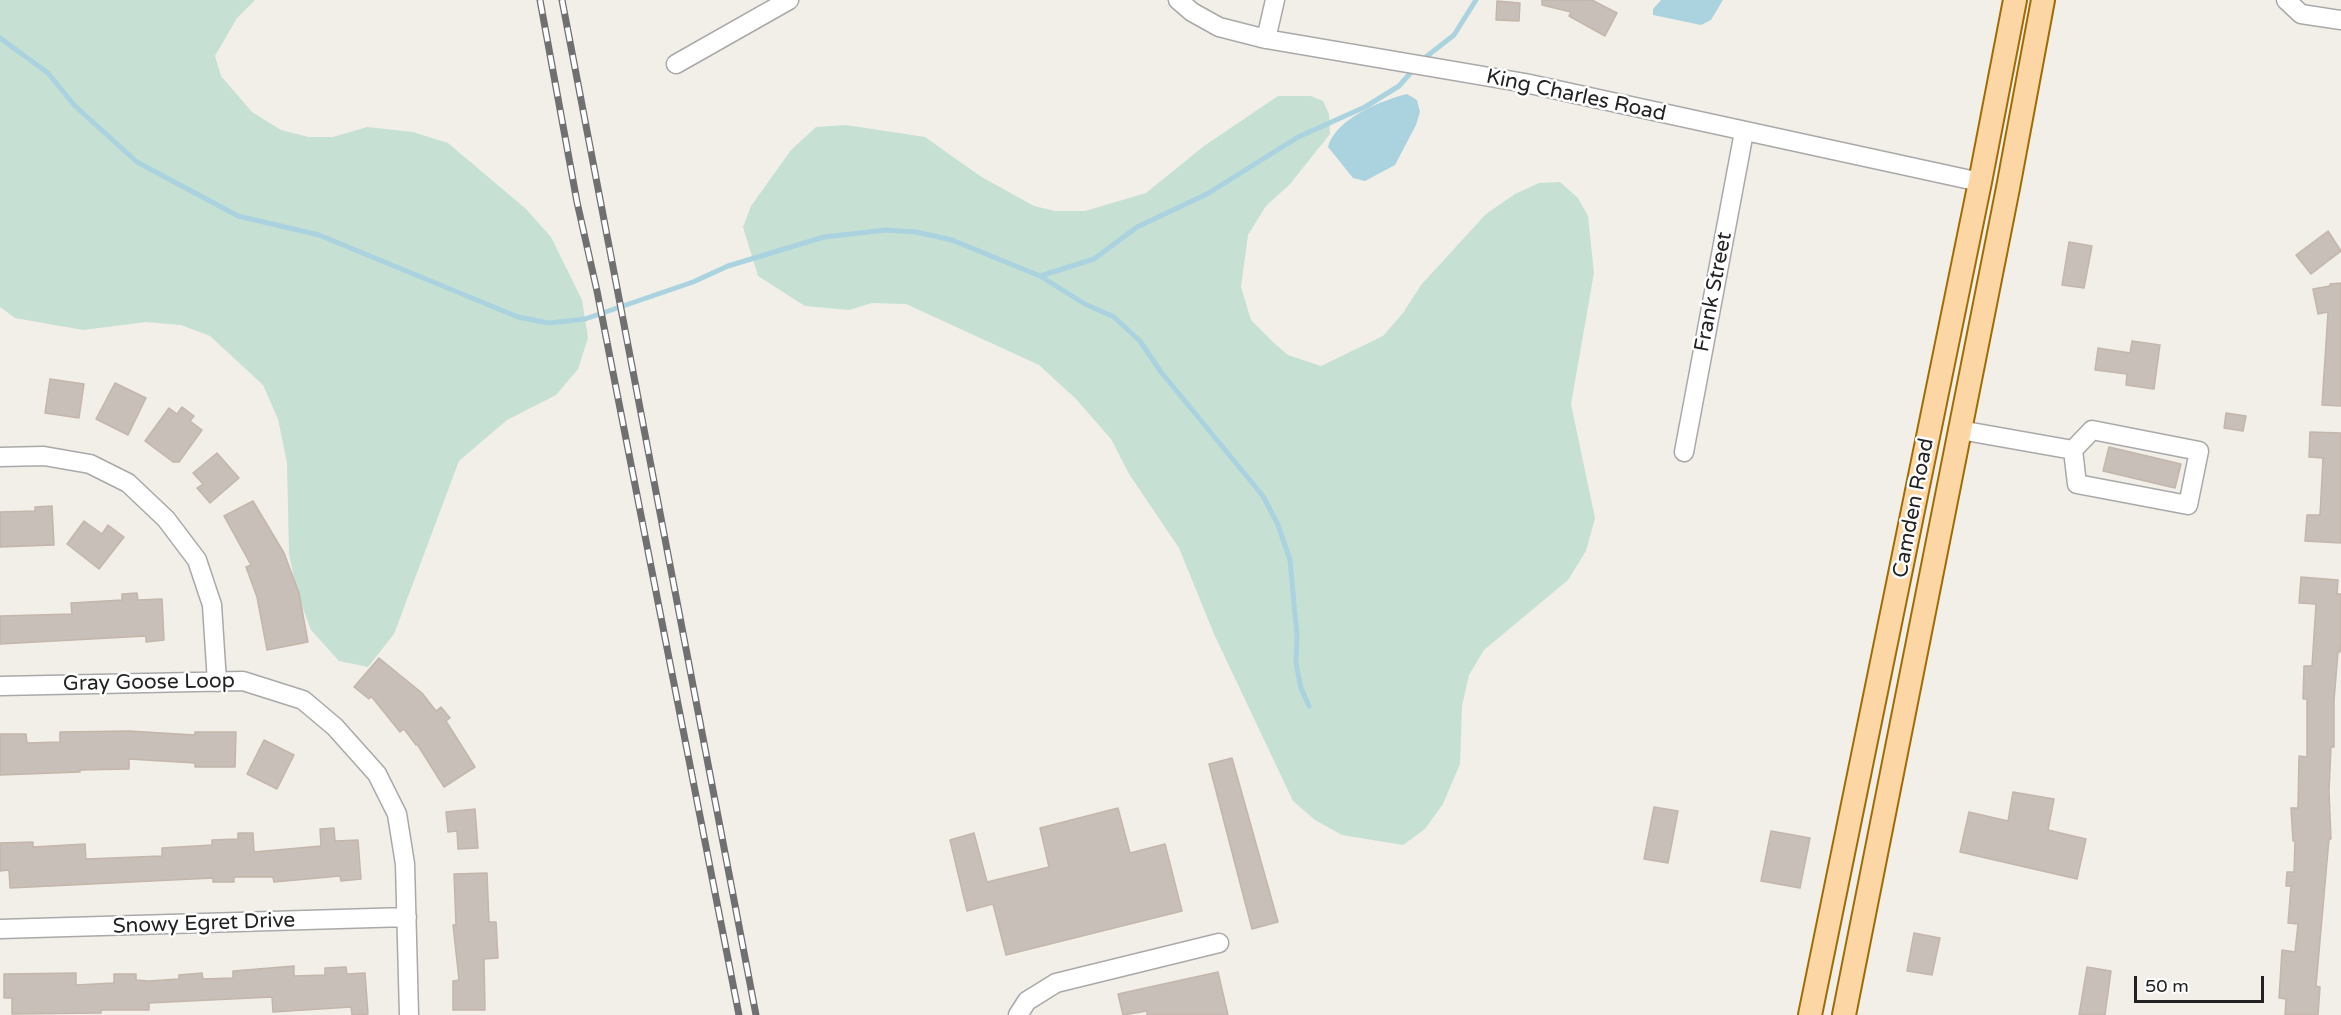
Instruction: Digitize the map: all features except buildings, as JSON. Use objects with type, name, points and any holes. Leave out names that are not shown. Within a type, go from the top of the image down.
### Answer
[{"type":"main road","name":"Camden Road","points":[[1812,1012],[2015,0]]},
{"type":"main road","points":[[2013,159],[2006,156],[2006,149],[2032,0]]},
{"type":"main road","name":"Camden Road","points":[[1844,1015],[2043,0]]},
{"type":"main road","points":[[1962,422],[1974,309],[1997,195],[1996,185],[1980,182]]},
{"type":"street","points":[[676,64],[789,0]]},
{"type":"street","name":"King Charles Road","points":[[1178,0],[1192,12],[1219,27],[1266,39],[1525,83],[1980,182]]},
{"type":"street","points":[[1266,39],[1275,0]]},
{"type":"street","points":[[2286,0],[2301,14],[2341,20]]},
{"type":"street","name":"Frank Street","points":[[1684,452],[1744,132]]},
{"type":"street","points":[[1962,422],[2073,450]]},
{"type":"street","points":[[2092,430],[2199,451],[2188,506],[2077,483],[2073,450],[2092,430]]},
{"type":"street","points":[[0,457],[44,456],[90,464],[128,483],[166,519],[197,560],[212,605],[217,682]]},
{"type":"street","name":"Gray Goose Loop","points":[[0,686],[243,681],[303,700],[335,727],[377,774],[398,814],[405,864],[409,1015]]},
{"type":"street","name":"Snowy Egret Drive","points":[[0,929],[407,918]]},
{"type":"street","points":[[1018,1015],[1027,1001],[1056,983],[1219,943]]},
{"type":"green space","points":[[0,0],[255,0],[237,18],[215,56],[221,76],[252,112],[281,130],[309,137],[333,137],[367,127],[413,132],[448,143],[526,209],[551,237],[582,300],[588,338],[578,369],[556,395],[507,420],[459,461],[394,634],[368,667],[339,661],[311,630],[297,592],[289,554],[287,463],[278,419],[263,385],[210,336],[181,325],[146,322],[83,330],[15,318],[0,307]]},
{"type":"green space","points":[[1278,96],[1311,96],[1323,101],[1329,114],[1330,134],[1290,184],[1266,206],[1248,235],[1241,287],[1251,320],[1288,355],[1321,366],[1383,336],[1403,313],[1421,285],[1486,214],[1515,194],[1539,183],[1560,182],[1578,198],[1588,216],[1594,273],[1571,404],[1595,518],[1586,551],[1568,580],[1484,650],[1469,675],[1462,706],[1460,764],[1443,804],[1425,829],[1403,845],[1342,835],[1315,820],[1293,801],[1214,634],[1179,548],[1129,474],[1111,439],[1076,399],[1039,365],[906,304],[872,303],[849,310],[805,306],[758,276],[743,227],[751,206],[791,150],[816,127],[846,125],[925,137],[980,176],[1034,206],[1055,211],[1085,211],[1146,193],[1204,146]]},
{"type":"water","points":[[1661,0],[1723,0],[1711,20],[1701,25],[1653,15],[1653,9]]},
{"type":"water","points":[[1407,94],[1417,100],[1420,112],[1416,125],[1395,165],[1365,181],[1353,178],[1328,147],[1332,137],[1361,112]]},
{"type":"waterway","points":[[1422,60],[1454,35],[1476,0]]},
{"type":"waterway","points":[[0,38],[48,73],[75,106],[137,162],[238,216],[319,235],[518,317],[549,323],[585,319],[693,282],[728,266],[824,237],[886,230],[916,232],[952,240],[1040,276],[1085,304],[1114,317],[1140,341],[1161,372],[1263,496],[1278,525],[1290,560],[1297,636],[1296,663],[1301,688],[1309,706]]},
{"type":"waterway","points":[[1040,276],[1094,259],[1137,227],[1207,194],[1298,137],[1365,107],[1399,86],[1414,69]]},
{"type":"railway","points":[[540,0],[577,202],[597,291],[739,1015]]},
{"type":"railway","points":[[562,0],[756,1015]]}]
